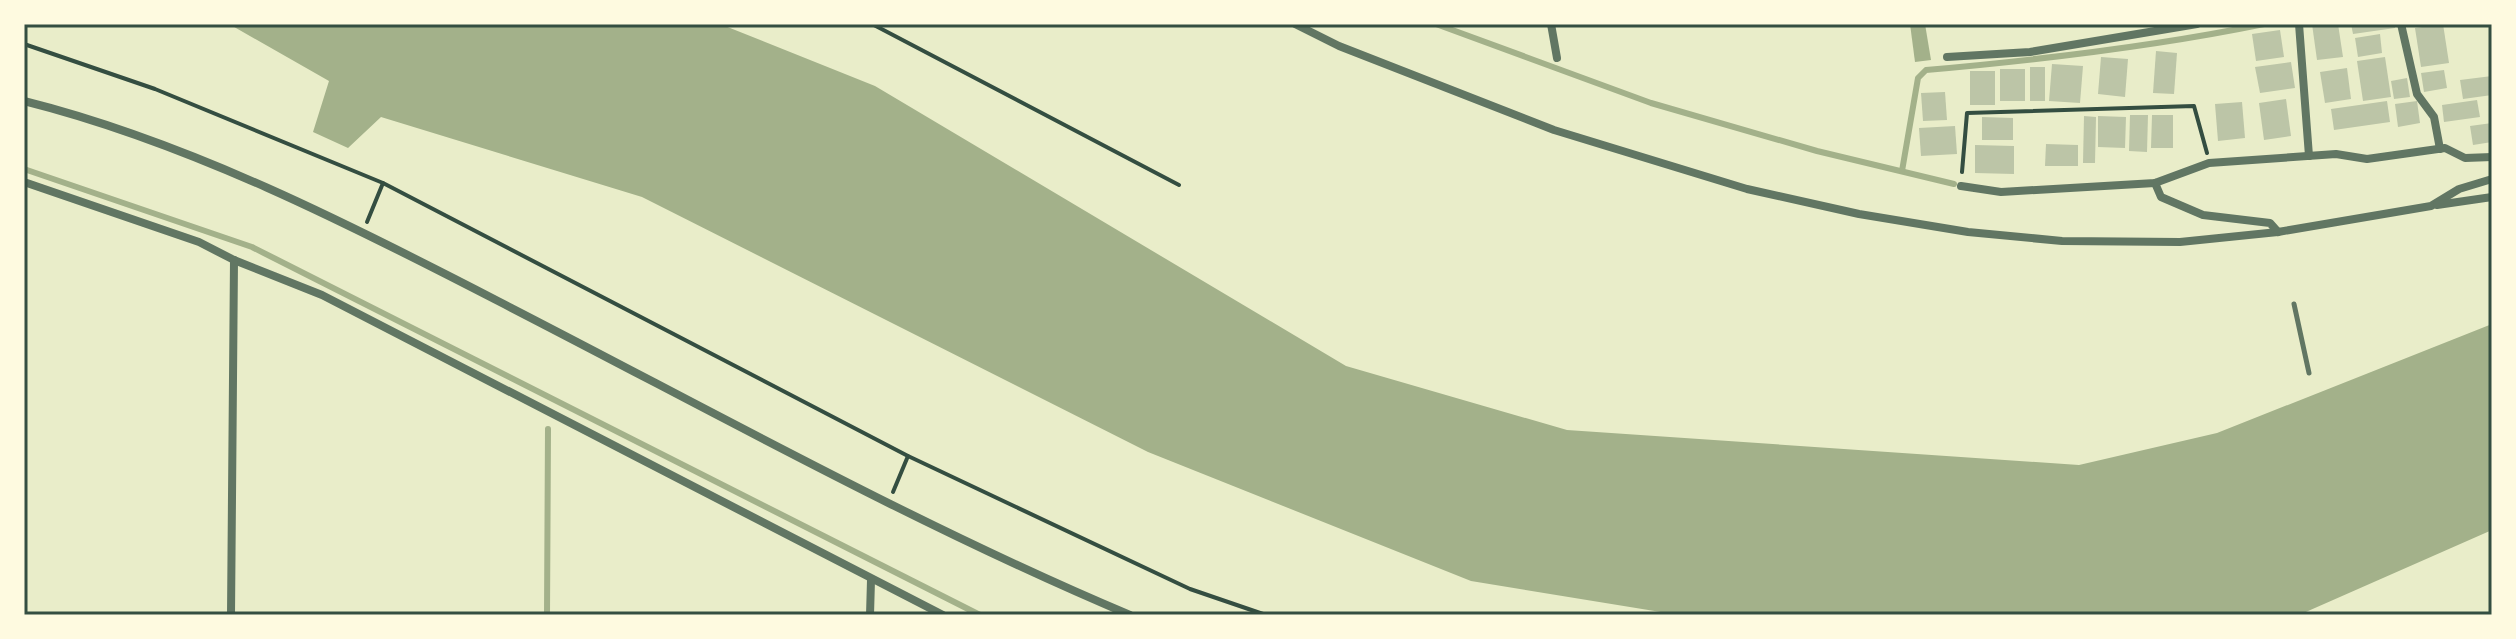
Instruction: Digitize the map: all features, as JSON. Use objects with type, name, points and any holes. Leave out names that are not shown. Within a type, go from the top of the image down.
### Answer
[{"type":"street","points":[[1295,24],[1339,46],[1554,130],[1747,189],[1859,214],[1968,232],[2062,241],[2180,242],[2278,232],[2492,197]]},
{"type":"street","points":[[1551,24],[1557,58]]},
{"type":"street","points":[[1947,57],[2030,52],[2197,24]]},
{"type":"street","points":[[2299,24],[2309,156]]},
{"type":"street","points":[[2401,24],[2417,94],[2434,117],[2440,149]]},
{"type":"street","points":[[24,101],[141,138],[260,185],[363,231],[888,502],[1130,615]]},
{"type":"street","points":[[1961,186],[2001,192],[2155,183],[2209,163],[2336,154],[2367,159],[2445,148],[2465,158],[2492,157]]},
{"type":"street","points":[[2431,206],[2459,189],[2492,179]]},
{"type":"street","points":[[24,182],[199,242],[234,260],[322,295],[943,615]]},
{"type":"street","points":[[2155,183],[2161,197],[2203,215],[2270,223],[2278,232]]},
{"type":"street","points":[[231,615],[234,260]]},
{"type":"street","points":[[870,615],[871,580]]},
{"type":"lane","points":[[2294,304],[2309,373]]},
{"type":"path","points":[[872,24],[1179,185]]},
{"type":"path","points":[[24,44],[155,89],[383,183],[908,456],[1190,589],[1266,615]]},
{"type":"path","points":[[1961,186],[1967,113],[2194,106],[2209,163]]},
{"type":"path","points":[[363,231],[383,183]]},
{"type":"path","points":[[888,502],[908,456]]},
{"type":"shaded area","points":[[229,24],[720,24],[875,86],[1346,366],[1567,430],[2079,465],[2217,433],[2492,324],[2492,530],[2299,615],[1679,615],[1471,581],[1148,452],[642,197],[381,117],[348,148],[313,132],[329,81]]},
{"type":"shaded area","points":[[1910,24],[1925,24],[1931,60],[1915,62]]},
{"type":"building","points":[[2312,24],[2338,24],[2343,57],[2317,60]]},
{"type":"building","points":[[2351,24],[2395,24],[2395,28],[2353,34]]},
{"type":"building","points":[[2443,24],[2449,63],[2421,67],[2415,28]]},
{"type":"building","points":[[2280,30],[2284,57],[2256,61],[2252,34]]},
{"type":"building","points":[[2380,34],[2382,53],[2358,57],[2355,38]]},
{"type":"building","points":[[2156,51],[2177,53],[2174,94],[2153,93]]},
{"type":"building","points":[[2101,57],[2128,59],[2125,97],[2098,94]]},
{"type":"building","points":[[2385,57],[2391,97],[2363,101],[2357,61]]},
{"type":"building","points":[[2291,62],[2295,88],[2260,93],[2255,67]]},
{"type":"building","points":[[2052,64],[2083,66],[2080,103],[2049,101]]},
{"type":"building","points":[[2030,67],[2045,67],[2045,101],[2030,101]]},
{"type":"building","points":[[2347,68],[2351,99],[2325,103],[2320,72]]},
{"type":"building","points":[[2000,69],[2025,69],[2025,101],[2000,101]]},
{"type":"building","points":[[2444,70],[2447,88],[2424,92],[2421,73]]},
{"type":"building","points":[[1970,71],[1995,71],[1995,105],[1970,105]]},
{"type":"building","points":[[2492,76],[2492,95],[2463,99],[2460,80]]},
{"type":"building","points":[[2407,78],[2410,97],[2394,99],[2391,81]]},
{"type":"building","points":[[1945,92],[1947,120],[1923,121],[1921,93]]},
{"type":"building","points":[[2286,99],[2291,136],[2264,140],[2259,103]]},
{"type":"building","points":[[2477,100],[2480,117],[2444,122],[2442,105]]},
{"type":"building","points":[[2387,101],[2390,122],[2334,130],[2331,109]]},
{"type":"building","points":[[2417,101],[2420,123],[2398,127],[2395,104]]},
{"type":"building","points":[[2242,102],[2245,138],[2218,141],[2215,104]]},
{"type":"building","points":[[2130,115],[2148,115],[2147,152],[2129,151]]},
{"type":"building","points":[[2152,115],[2173,115],[2173,148],[2151,148]]},
{"type":"building","points":[[2084,116],[2096,117],[2095,163],[2083,163]]},
{"type":"building","points":[[2098,116],[2126,117],[2125,148],[2098,147]]},
{"type":"building","points":[[1982,117],[2013,118],[2013,140],[1982,140]]},
{"type":"building","points":[[2492,123],[2492,142],[2473,145],[2470,126]]},
{"type":"building","points":[[1955,126],[1957,154],[1921,156],[1919,128]]},
{"type":"building","points":[[2046,144],[2078,145],[2078,166],[2045,166]]},
{"type":"building","points":[[1975,145],[2014,146],[2014,174],[1975,173]]},
{"type":"waterway","points":[[1436,24],[1651,103],[1817,151],[1954,184]]},
{"type":"waterway","points":[[1902,171],[1918,78],[1926,70],[2095,52],[2264,24]]},
{"type":"waterway","points":[[24,169],[252,247],[980,615]]},
{"type":"waterway","points":[[547,615],[548,429]]}]
